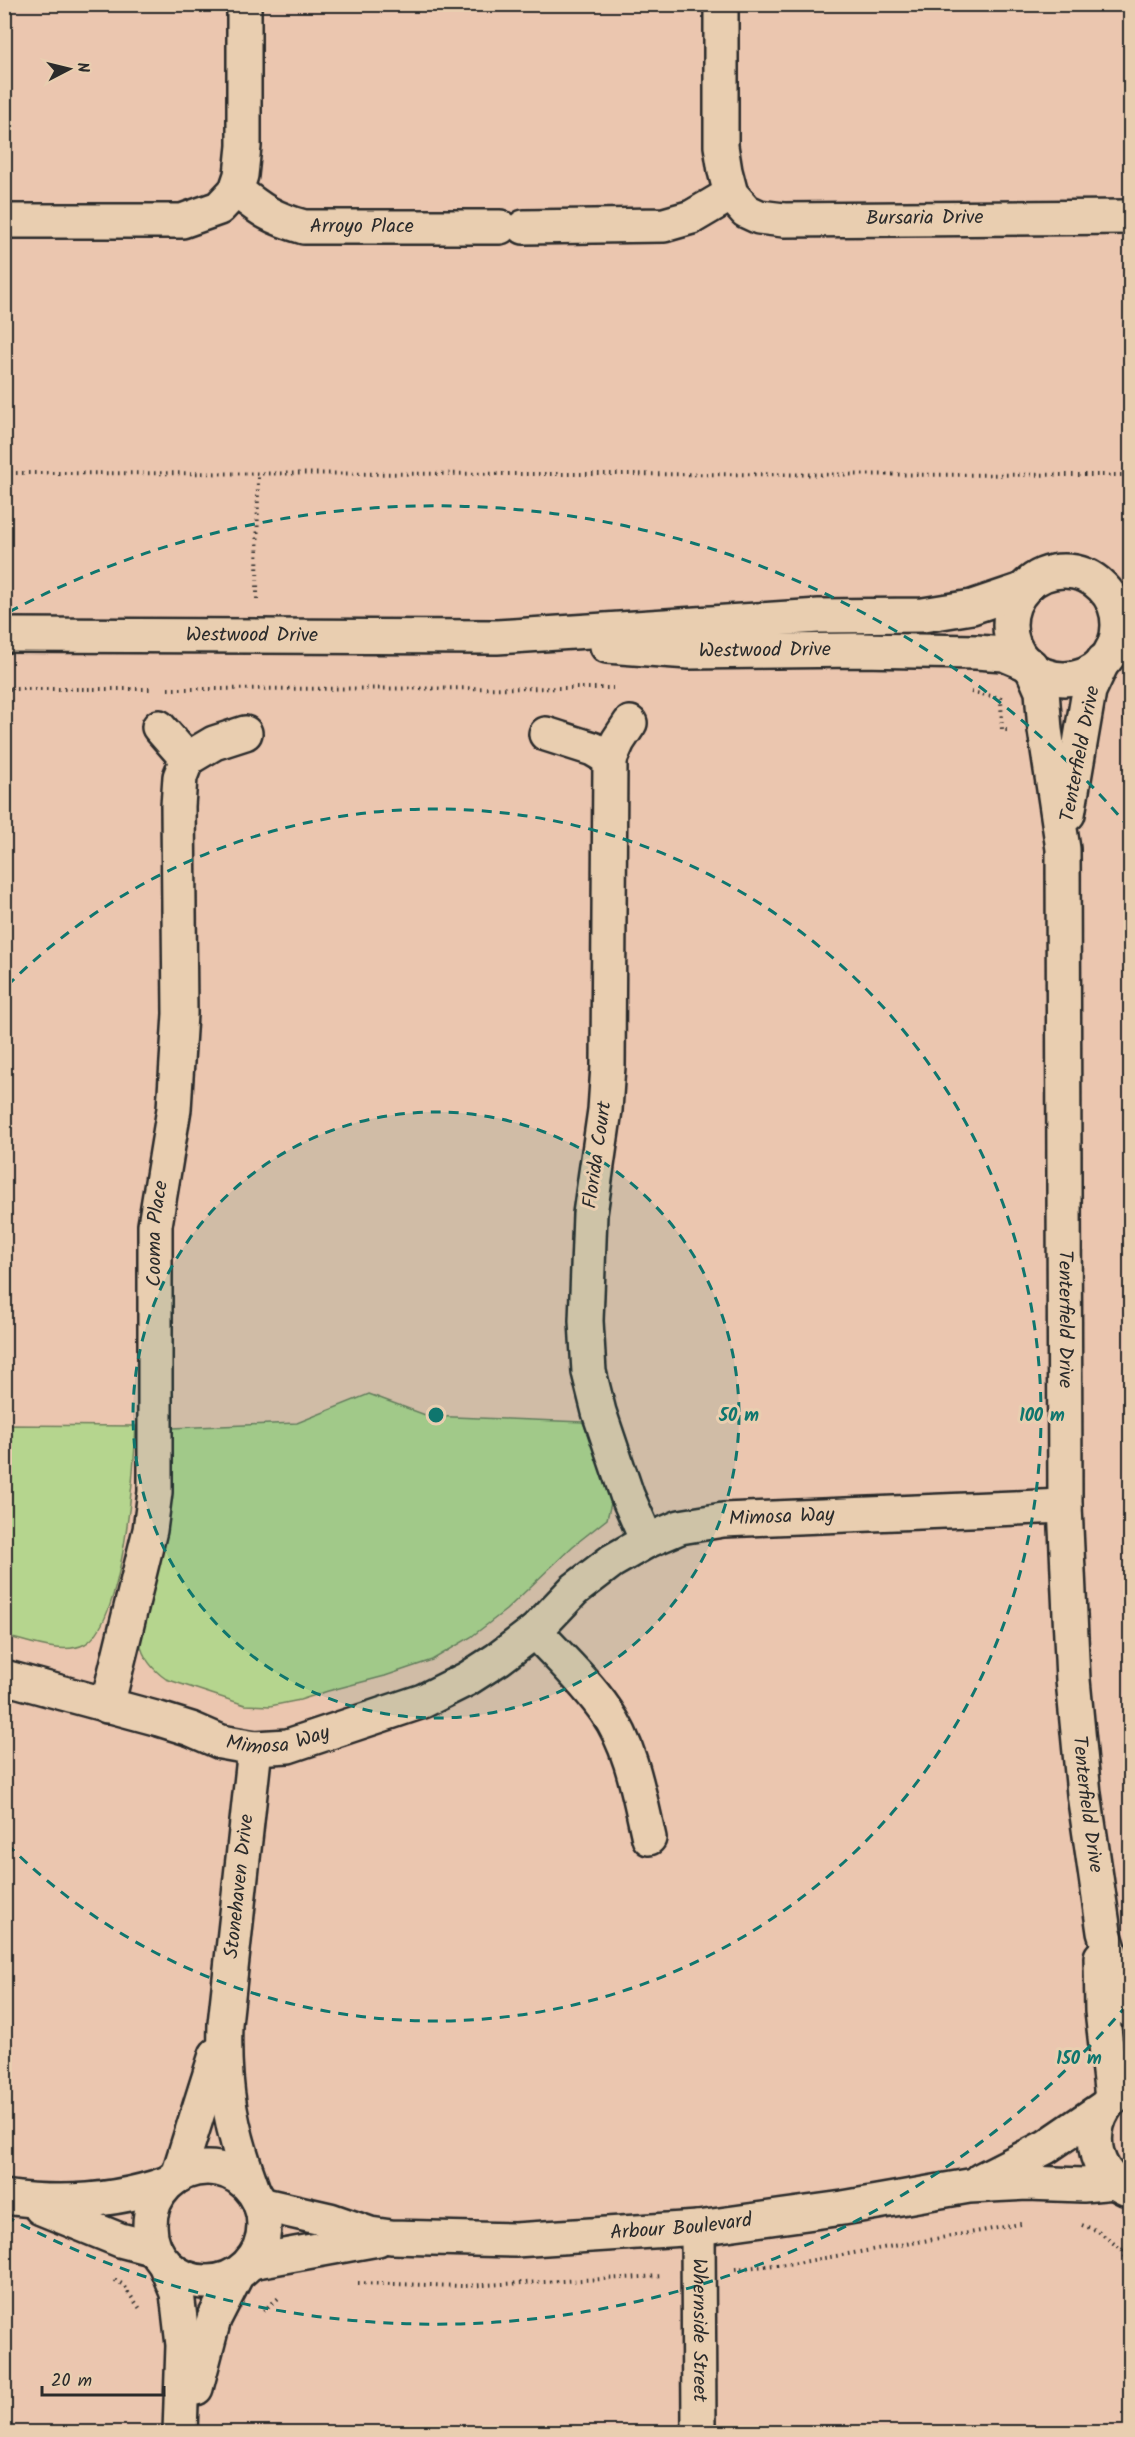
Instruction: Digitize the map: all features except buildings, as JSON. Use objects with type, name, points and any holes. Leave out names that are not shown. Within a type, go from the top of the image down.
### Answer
[{"type":"street","points":[[4,221],[182,221],[219,208],[236,190],[241,175],[244,146],[244,4]]},
{"type":"street","points":[[722,4],[722,146],[724,171],[731,194]]},
{"type":"street","name":"Arroyo Place","points":[[236,190],[261,211],[277,220],[304,226],[664,225],[692,217],[731,194]]},
{"type":"street","name":"Bursaria Drive","points":[[731,194],[746,211],[759,217],[784,220],[1131,216]]},
{"type":"street","name":"Westwood Drive","points":[[4,635],[497,637],[819,616],[923,615],[972,607],[1032,582],[1064,564],[1080,562],[1102,568],[1131,583]]},
{"type":"street","points":[[1064,570],[1088,576],[1107,590],[1117,612],[1114,656],[1088,674],[1064,680],[1041,674],[1022,658],[1011,636],[1011,612],[1032,582],[1064,570]]},
{"type":"street","name":"Westwood Drive","points":[[497,637],[689,652],[858,650],[976,652],[1004,654],[1030,665]]},
{"type":"street","name":"Tenterfield Drive","points":[[1063,849],[1089,691],[1114,656]]},
{"type":"street","name":"Tenterfield Drive","points":[[1030,665],[1042,691],[1045,730],[1063,849],[1065,1506],[1072,1680],[1084,1794],[1104,1932],[1124,1998],[1131,2010]]},
{"type":"street","points":[[546,734],[593,749],[610,759],[630,723]]},
{"type":"street","points":[[159,727],[187,759],[214,743],[245,734]]},
{"type":"street","name":"Cooma Place","points":[[107,1706],[150,1530],[155,1492],[155,1225],[174,1109],[180,1014],[178,806],[180,777],[187,759]]},
{"type":"street","name":"Florida Court","points":[[610,759],[608,1066],[605,1110],[590,1214],[586,1321],[589,1372],[599,1412],[627,1495],[647,1541]]},
{"type":"street","name":"Mimosa Way","points":[[4,1677],[191,1729],[221,1742],[255,1748],[288,1746],[423,1701],[483,1669],[535,1631],[574,1590],[612,1562],[647,1541],[680,1527],[723,1520],[1065,1506]]},
{"type":"street","points":[[535,1631],[581,1680],[607,1712],[623,1742],[635,1774],[649,1838]]},
{"type":"street","name":"Stonehaven Drive","points":[[255,1748],[225,2024],[224,2059],[229,2110],[235,2138],[257,2197]]},
{"type":"street","name":"Tenterfield Drive","points":[[1104,1932],[1100,1970],[1102,2011],[1115,2097]]},
{"type":"street","name":"Stonehaven Drive","points":[[173,2180],[225,2024]]},
{"type":"street","points":[[969,2186],[1046,2147],[1115,2097]]},
{"type":"street","points":[[1115,2097],[1096,2123],[1094,2139],[1097,2155],[1104,2170],[1126,2188]]},
{"type":"street","points":[[12,2198],[78,2202],[107,2200],[141,2193],[198,2169],[218,2169],[237,2176],[257,2197],[264,2224],[261,2244],[214,2319],[185,2433]]},
{"type":"street","points":[[173,2180],[158,2197],[152,2214],[151,2232],[177,2293],[183,2345],[180,2433]]},
{"type":"street","points":[[969,2186],[1027,2183],[1126,2188]]},
{"type":"street","name":"Arbour Boulevard","points":[[257,2197],[370,2234],[391,2237],[515,2240],[698,2228],[843,2208],[969,2186]]},
{"type":"street","points":[[12,2198],[160,2256],[180,2276],[199,2282],[218,2282],[244,2268]]},
{"type":"street","name":"Whernside Street","points":[[698,2228],[699,2433]]},
{"type":"street","name":"Arbour Boulevard","points":[[244,2268],[391,2237]]},
{"type":"path","points":[[4,472],[1131,475]]},
{"type":"path","points":[[256,637],[258,474]]},
{"type":"path","points":[[4,689],[624,688]]},
{"type":"path","points":[[964,691],[1001,698],[1002,730],[1045,730]]},
{"type":"path","points":[[1081,730],[1122,730],[1131,701]]},
{"type":"path","points":[[1073,2224],[1084,2225],[1098,2231],[1122,2250],[1131,2266]]},
{"type":"path","points":[[1122,2250],[1131,2244]]},
{"type":"green space","points":[[369,1394],[428,1416],[583,1422],[605,1479],[611,1503],[607,1519],[573,1546],[506,1610],[471,1637],[432,1660],[385,1676],[270,1706],[245,1705],[166,1679],[153,1668],[146,1658],[141,1648],[140,1631],[144,1605],[166,1524],[172,1428],[297,1423]]},
{"type":"green space","points":[[5,1425],[136,1426],[133,1475],[118,1577],[109,1607],[98,1630],[85,1644],[66,1649],[56,1648],[5,1636]]}]
